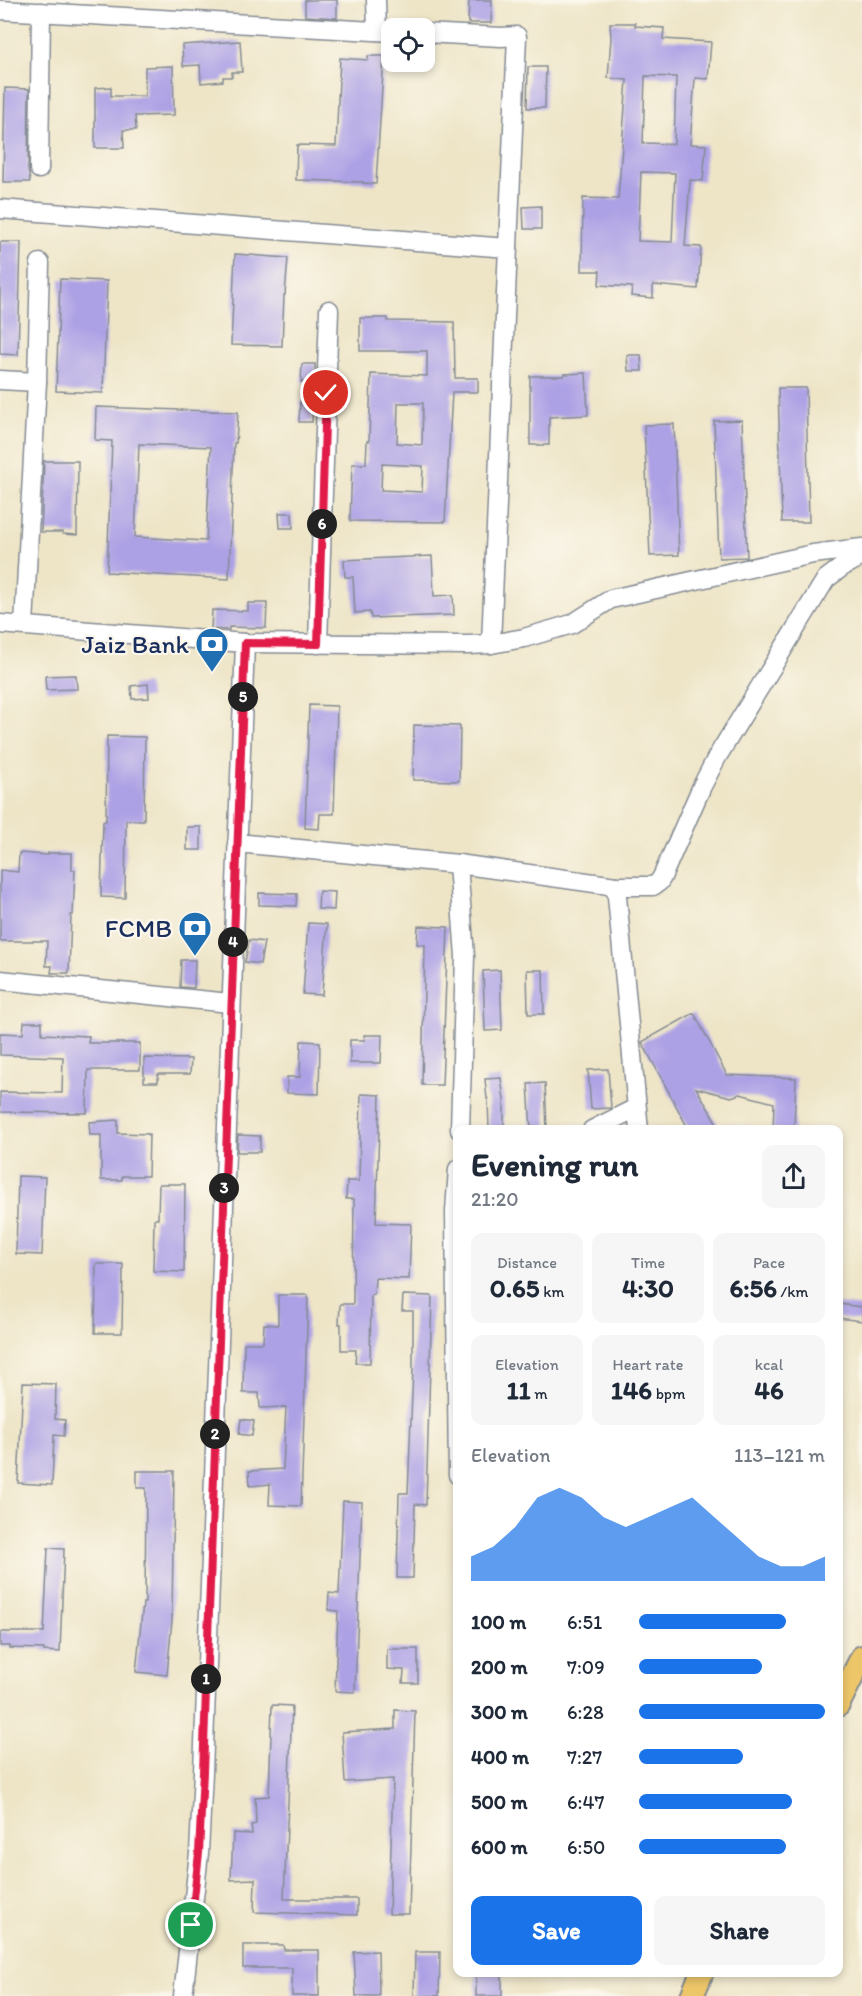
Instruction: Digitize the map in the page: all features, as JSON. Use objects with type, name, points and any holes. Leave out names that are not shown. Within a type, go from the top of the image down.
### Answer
[{"type":"main road","points":[[843,1695],[862,1657]]},
{"type":"main road","points":[[692,1996],[700,1977]]},
{"type":"street","points":[[376,0],[381,19]]},
{"type":"street","points":[[0,10],[381,31]]},
{"type":"street","points":[[39,169],[41,12]]},
{"type":"street","points":[[435,34],[501,38],[517,36],[491,644]]},
{"type":"street","points":[[0,209],[508,248]]},
{"type":"street","points":[[24,625],[37,382],[40,263]]},
{"type":"street","points":[[318,644],[329,310]]},
{"type":"street","points":[[0,380],[37,382]]},
{"type":"street","points":[[0,624],[245,643],[491,644],[524,638],[572,624],[611,599],[813,554],[862,548]]},
{"type":"street","points":[[237,843],[458,864],[616,886],[646,887],[659,882],[717,757],[826,579],[862,556]]},
{"type":"street","points":[[183,1996],[200,1842],[245,643]]},
{"type":"street","points":[[458,864],[465,956],[460,1125]]},
{"type":"street","points":[[616,886],[638,1125]]},
{"type":"street","points":[[0,980],[230,1003]]},
{"type":"street","points":[[602,1125],[636,1108]]},
{"type":"building","points":[[305,0],[337,0],[337,18],[305,16]]},
{"type":"building","points":[[469,0],[492,0],[491,23],[468,23]]},
{"type":"building","points":[[610,23],[635,23],[635,26],[664,28],[663,39],[711,42],[708,79],[695,78],[690,144],[706,145],[703,181],[690,180],[685,246],[701,247],[698,289],[653,285],[653,298],[631,296],[632,287],[599,285],[600,271],[582,271],[583,198],[618,199],[627,80],[608,78]],"holes":[[[645,76],[676,77],[674,144],[643,143]],[[641,172],[675,173],[672,242],[638,241]]]},
{"type":"building","points":[[240,41],[242,72],[232,72],[232,77],[223,77],[223,81],[201,83],[200,65],[183,66],[182,45]]},
{"type":"building","points":[[368,56],[381,56],[381,72],[383,72],[376,184],[296,180],[297,145],[336,146],[340,58],[368,60]]},
{"type":"building","points":[[173,66],[174,115],[135,116],[136,130],[123,130],[124,148],[95,148],[95,88],[111,87],[111,96],[145,96],[145,67]]},
{"type":"building","points":[[528,67],[546,67],[545,108],[527,108]]},
{"type":"building","points":[[5,88],[29,89],[28,169],[30,182],[3,182]]},
{"type":"building","points":[[541,206],[541,229],[524,229],[523,207]]},
{"type":"building","points":[[0,242],[21,242],[18,355],[0,354]]},
{"type":"building","points":[[235,254],[288,258],[282,346],[231,345]]},
{"type":"building","points":[[60,279],[107,281],[103,393],[56,391]]},
{"type":"building","points":[[360,318],[388,318],[388,321],[454,322],[455,378],[478,378],[478,392],[452,392],[445,522],[350,521],[352,464],[366,464],[371,374],[427,376],[427,351],[360,351]],"holes":[[[398,403],[423,403],[422,445],[397,443]],[[382,464],[423,466],[422,492],[381,490]]]},
{"type":"building","points":[[627,355],[641,355],[642,371],[628,371]]},
{"type":"building","points":[[302,364],[315,364],[315,382],[301,382]]},
{"type":"building","points":[[586,373],[588,415],[549,417],[549,445],[530,445],[530,376],[564,376],[564,374]]},
{"type":"building","points":[[778,388],[806,388],[809,522],[782,522]]},
{"type":"building","points":[[300,402],[313,402],[312,422],[299,422]]},
{"type":"building","points":[[96,407],[238,412],[236,443],[234,443],[229,579],[107,572],[112,441],[95,440]],"holes":[[[139,444],[211,447],[206,541],[135,537]]]},
{"type":"building","points":[[742,420],[747,557],[719,558],[714,421]]},
{"type":"building","points":[[674,424],[679,555],[650,556],[644,425]]},
{"type":"building","points":[[44,461],[78,461],[77,535],[63,534],[63,532],[41,532]]},
{"type":"building","points":[[279,513],[292,513],[293,528],[280,528]]},
{"type":"building","points":[[432,556],[434,596],[453,595],[454,615],[371,618],[370,612],[355,613],[353,577],[345,577],[344,560]]},
{"type":"building","points":[[248,603],[267,603],[266,628],[211,629],[212,610],[248,611]]},
{"type":"building","points":[[76,675],[77,689],[46,690],[45,676]]},
{"type":"building","points":[[148,684],[149,698],[132,699],[131,686]]},
{"type":"building","points":[[309,705],[337,706],[334,814],[320,814],[319,829],[305,828]]},
{"type":"building","points":[[414,725],[460,726],[459,781],[413,780]]},
{"type":"building","points":[[107,736],[145,737],[144,820],[126,820],[125,898],[101,897],[103,821],[106,821]]},
{"type":"building","points":[[187,827],[201,827],[201,850],[187,850]]},
{"type":"building","points":[[19,853],[48,855],[48,853],[72,853],[72,870],[75,870],[69,973],[51,973],[52,966],[46,966],[47,941],[0,941],[0,870],[18,872]]},
{"type":"building","points":[[319,891],[335,892],[334,910],[318,909]]},
{"type":"building","points":[[259,893],[297,894],[296,906],[259,905]]},
{"type":"building","points":[[308,923],[327,924],[322,995],[303,994]]},
{"type":"building","points":[[418,926],[448,927],[442,1085],[422,1085],[425,945],[417,944]]},
{"type":"building","points":[[249,940],[264,942],[260,964],[245,962]]},
{"type":"building","points":[[181,960],[195,960],[194,988],[180,987]]},
{"type":"building","points":[[500,970],[502,1030],[485,1031],[483,971]]},
{"type":"building","points":[[527,970],[543,970],[544,1014],[528,1014]]},
{"type":"building","points":[[694,1013],[727,1075],[796,1078],[794,1125],[773,1125],[774,1103],[740,1094],[731,1097],[696,1088],[718,1125],[686,1125],[642,1042]]},
{"type":"building","points":[[24,1022],[42,1022],[42,1034],[89,1036],[88,1043],[140,1043],[140,1070],[88,1070],[87,1113],[0,1112],[0,1092],[62,1093],[63,1057],[0,1055],[0,1033],[23,1034]]},
{"type":"building","points":[[364,1035],[382,1035],[381,1063],[350,1063],[350,1040],[365,1040]]},
{"type":"building","points":[[301,1041],[320,1042],[319,1094],[287,1093],[287,1077],[300,1077]]},
{"type":"building","points":[[144,1058],[191,1059],[190,1074],[158,1074],[158,1082],[144,1082]]},
{"type":"building","points":[[608,1069],[611,1108],[591,1109],[588,1070]]},
{"type":"building","points":[[501,1078],[504,1125],[489,1125],[485,1079]]},
{"type":"building","points":[[545,1083],[547,1125],[531,1125],[528,1084]]},
{"type":"building","points":[[361,1094],[380,1095],[376,1223],[411,1224],[409,1279],[375,1278],[374,1295],[371,1295],[370,1363],[355,1363],[356,1350],[341,1350],[341,1324],[339,1324],[340,1304],[353,1304],[354,1199],[346,1199],[347,1181],[359,1181]]},
{"type":"building","points":[[118,1120],[118,1133],[149,1134],[148,1176],[122,1176],[122,1180],[101,1180],[101,1135],[90,1135],[89,1122]]},
{"type":"building","points":[[238,1135],[260,1136],[260,1152],[237,1152]]},
{"type":"building","points":[[18,1176],[45,1177],[42,1255],[16,1254]]},
{"type":"building","points":[[159,1184],[185,1184],[184,1272],[153,1271],[154,1219],[158,1219]]},
{"type":"building","points":[[96,1264],[123,1264],[122,1333],[95,1333]]},
{"type":"building","points":[[278,1295],[308,1295],[301,1506],[269,1505],[270,1484],[250,1486],[249,1471],[283,1469],[286,1407],[260,1408],[259,1393],[243,1393],[244,1343],[263,1343],[264,1324],[278,1325]]},
{"type":"building","points":[[403,1295],[432,1296],[426,1505],[415,1504],[413,1578],[397,1578],[399,1493],[408,1493],[413,1369],[413,1311],[402,1311]]},
{"type":"building","points":[[843,1305],[862,1307],[862,1321],[843,1319]]},
{"type":"building","points":[[23,1383],[56,1384],[55,1419],[65,1420],[64,1436],[54,1435],[52,1485],[18,1483]]},
{"type":"building","points":[[241,1419],[254,1421],[252,1436],[239,1434]]},
{"type":"building","points":[[137,1471],[174,1471],[172,1620],[167,1675],[136,1672],[143,1603],[145,1603],[146,1488],[137,1488]]},
{"type":"building","points":[[343,1501],[362,1502],[355,1692],[335,1691],[338,1611],[328,1610],[329,1593],[339,1594]]},
{"type":"building","points":[[48,1548],[64,1549],[60,1652],[0,1646],[0,1632],[44,1632]]},
{"type":"building","points":[[387,1649],[418,1649],[418,1683],[403,1683],[404,1670],[387,1669]]},
{"type":"building","points":[[272,1705],[292,1706],[284,1899],[357,1899],[357,1915],[254,1912],[255,1879],[231,1880],[233,1833],[252,1834],[251,1825],[256,1824],[255,1797],[269,1796]]},
{"type":"building","points":[[395,1710],[415,1711],[409,1914],[389,1914],[393,1779],[345,1782],[342,1732],[395,1729]]},
{"type":"building","points":[[243,1945],[283,1945],[284,1950],[319,1950],[319,1996],[292,1996],[292,1968],[243,1968]]},
{"type":"building","points":[[378,1951],[379,1996],[356,1996],[354,1952]]},
{"type":"building","points":[[415,1952],[440,1952],[439,1996],[414,1996]]},
{"type":"building","points":[[476,1977],[502,1977],[502,1996],[476,1996]]},
{"type":"place","name":"Jaiz Bank","points":[[212,673]]},
{"type":"place","name":"FCMB","points":[[195,957]]},
{"type":"route","points":[[191,1925],[199,1853],[203,1772],[245,643],[318,644],[326,393]]}]
